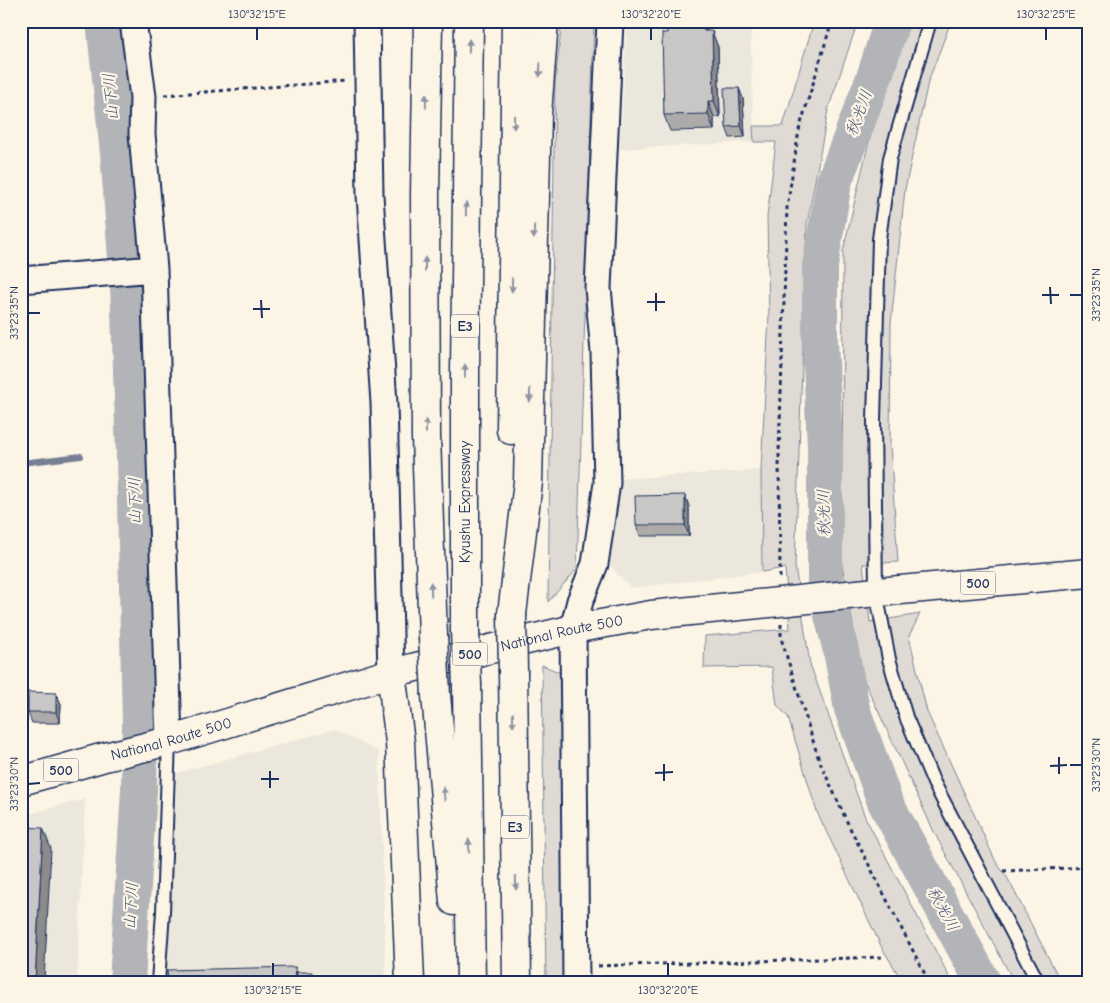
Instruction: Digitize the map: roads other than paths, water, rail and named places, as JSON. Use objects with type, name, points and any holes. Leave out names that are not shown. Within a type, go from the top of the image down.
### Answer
[{"type":"main road","points":[[428,21],[425,194],[426,437],[436,695],[461,982]]},
{"type":"main road","name":"Kyushu Expressway","points":[[469,21],[465,371],[466,630],[471,982]]},
{"type":"main road","name":"E3","points":[[516,21],[511,366],[517,982]]},
{"type":"main road","points":[[512,614],[528,482],[537,114],[544,21]]},
{"type":"main road","name":"National Route 500","points":[[21,782],[101,758],[164,742],[392,673],[573,629],[651,615],[1089,573]]},
{"type":"main road","points":[[392,673],[400,742],[410,982]]},
{"type":"street","points":[[133,21],[143,97],[142,134],[151,269],[164,742]]},
{"type":"street","points":[[367,21],[370,195],[384,403],[392,673]]},
{"type":"street","points":[[576,974],[573,629],[580,601],[595,564],[607,483],[604,352],[598,288],[610,21]]},
{"type":"street","points":[[21,280],[151,269]]},
{"type":"lane","points":[[930,21],[890,158],[879,239],[871,593],[910,725],[934,784],[1038,982]]},
{"type":"lane","points":[[158,982],[163,912],[164,742]]},
{"type":"waterway","name":"山下川","points":[[104,21],[118,153],[128,284],[134,455],[140,723],[139,790],[127,982]]},
{"type":"waterway","name":"秋光川","points":[[892,21],[875,75],[834,182],[820,266],[820,342],[825,447],[825,587],[841,651],[852,709],[885,802],[983,982]]},
{"type":"waterway","points":[[21,463],[81,456]]}]
